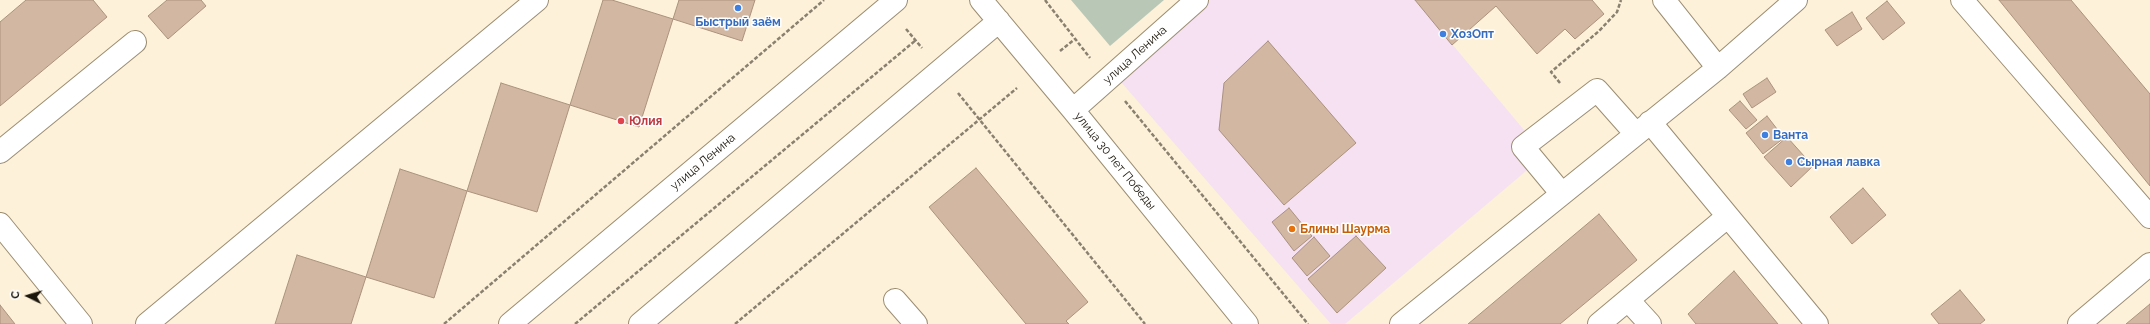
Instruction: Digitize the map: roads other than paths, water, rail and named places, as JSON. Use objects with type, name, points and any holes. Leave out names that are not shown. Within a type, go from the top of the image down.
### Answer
[{"type":"street","points":[[147,324],[537,0]]},
{"type":"street","name":"улица Ленина","points":[[510,324],[896,0]]},
{"type":"street","name":"улица 30 лет Победы","points":[[981,0],[1073,110],[1247,324]]},
{"type":"street","name":"улица Ленина","points":[[1073,110],[1197,0]]},
{"type":"street","points":[[1664,0],[1718,68]]},
{"type":"street","points":[[1401,324],[1718,68],[1796,0]]},
{"type":"street","points":[[1962,0],[2150,217]]},
{"type":"street","points":[[640,324],[999,21]]},
{"type":"street","points":[[0,152],[135,42]]},
{"type":"street","points":[[1562,194],[1523,148],[1596,90],[1643,128],[1727,217],[1816,324]]},
{"type":"street","points":[[1600,324],[1727,217]]},
{"type":"street","points":[[0,224],[81,324]]},
{"type":"street","points":[[2079,324],[2150,264]]},
{"type":"street","points":[[895,300],[916,324]]},
{"type":"street","points":[[1628,300],[1650,324]]},
{"type":"place","name":"Быстрый заём","points":[[738,8]]},
{"type":"place","name":"ХозОпт","points":[[1443,34]]},
{"type":"place","name":"Юлия","points":[[621,121]]},
{"type":"place","name":"Ванта","points":[[1765,135]]},
{"type":"place","name":"Сырная лавка","points":[[1789,162]]},
{"type":"place","name":"Блины Шаурма","points":[[1292,229]]}]
